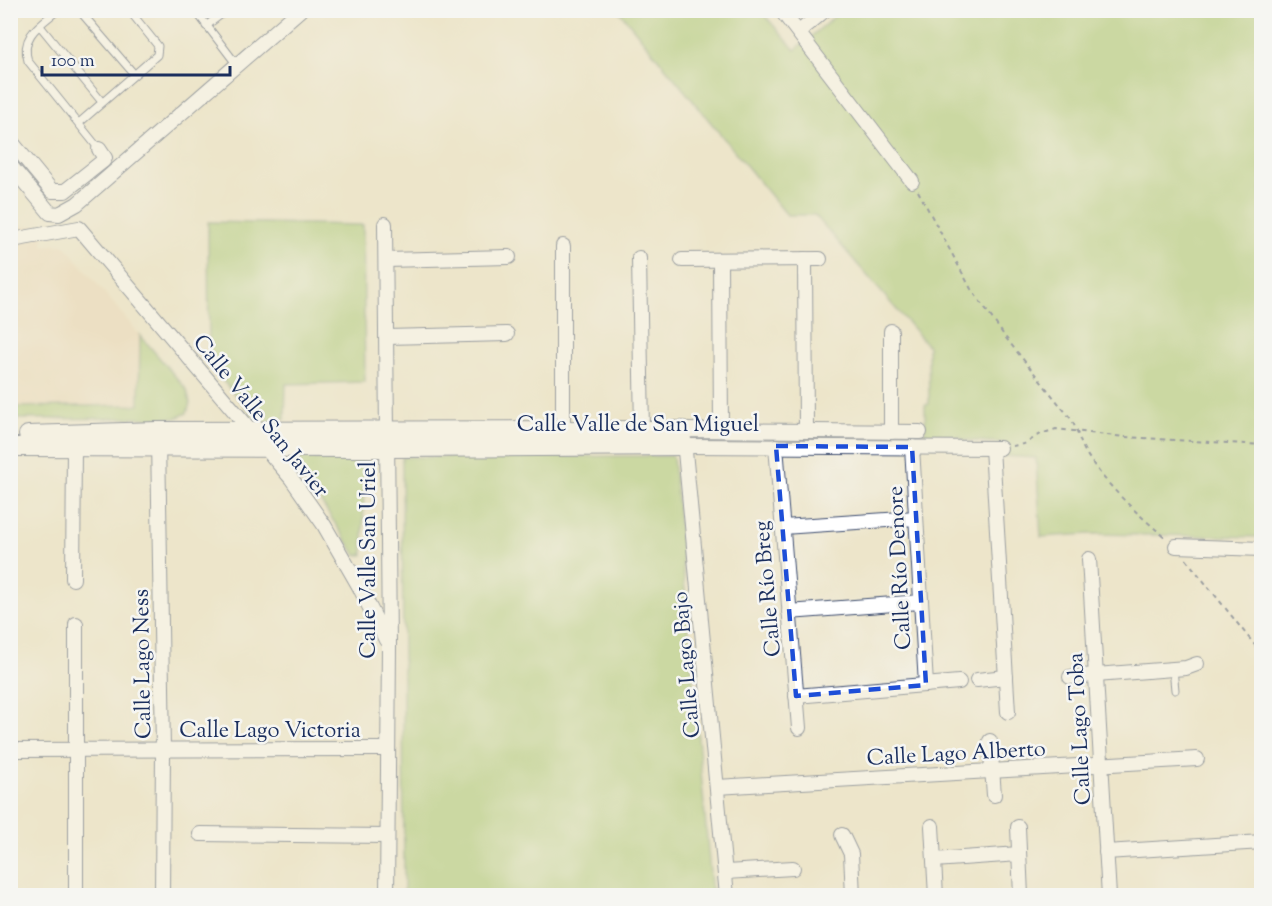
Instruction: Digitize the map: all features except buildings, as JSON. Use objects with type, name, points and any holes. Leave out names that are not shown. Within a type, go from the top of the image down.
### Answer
[{"type":"street","points":[[10,165],[50,213],[59,214],[77,204],[300,10]]},
{"type":"street","points":[[781,10],[912,181]]},
{"type":"street","points":[[799,32],[825,10]]},
{"type":"street","points":[[10,140],[52,191],[65,191],[103,161],[105,158],[99,149]]},
{"type":"street","name":"Calle Valle San Uriel","points":[[385,224],[389,645],[386,749],[387,896]]},
{"type":"street","name":"Calle Valle San Javier","points":[[12,240],[79,228],[267,447],[324,525],[389,645]]},
{"type":"street","points":[[562,430],[563,246]]},
{"type":"street","points":[[386,260],[509,257]]},
{"type":"street","points":[[639,258],[642,431]]},
{"type":"street","points":[[805,259],[807,431]]},
{"type":"street","points":[[682,260],[820,259]]},
{"type":"street","points":[[720,261],[721,430]]},
{"type":"street","points":[[891,331],[891,432]]},
{"type":"street","points":[[387,337],[507,334]]},
{"type":"street","name":"Calle Valle de San Miguel","points":[[10,435],[158,439],[267,447],[562,430],[642,431],[684,438],[776,446],[996,448]]},
{"type":"street","name":"Calle Valle de San Miguel","points":[[10,447],[74,447],[252,432],[388,440],[684,438],[721,430],[920,432]]},
{"type":"street","name":"Calle Lago Bajo","points":[[684,438],[727,896]]},
{"type":"street","name":"Calle Lago Ness","points":[[158,439],[163,750],[162,896]]},
{"type":"street","name":"Calle Río Breg","points":[[776,446],[799,728]]},
{"type":"street","points":[[74,447],[74,579]]},
{"type":"street","name":"Calle Río Denore","points":[[912,447],[926,686]]},
{"type":"street","points":[[996,448],[1008,712]]},
{"type":"street","points":[[783,527],[916,518]]},
{"type":"street","points":[[1176,546],[1262,549]]},
{"type":"street","name":"Calle Lago Toba","points":[[1089,559],[1109,896]]},
{"type":"street","points":[[789,612],[920,602]]},
{"type":"street","points":[[76,624],[76,896]]},
{"type":"street","points":[[1070,676],[1186,668],[1197,664]]},
{"type":"street","points":[[977,680],[1006,677]]},
{"type":"street","points":[[796,696],[926,686],[959,681]]},
{"type":"street","points":[[990,741],[994,795]]},
{"type":"street","name":"Calle Lago Victoria","points":[[10,750],[386,749]]},
{"type":"street","name":"Calle Lago Alberto","points":[[717,787],[1197,759]]},
{"type":"street","points":[[932,826],[936,896]]},
{"type":"street","points":[[1018,827],[1021,896]]},
{"type":"street","points":[[200,834],[387,836]]},
{"type":"street","points":[[842,835],[851,854],[853,896]]},
{"type":"street","points":[[1106,852],[1262,842]]},
{"type":"street","points":[[934,860],[1019,854]]},
{"type":"street","points":[[726,872],[793,868]]},
{"type":"lane","points":[[58,10],[27,40],[24,50],[28,61],[99,149]]},
{"type":"lane","points":[[79,10],[134,74]]},
{"type":"lane","points":[[79,123],[157,55],[158,46],[129,10]]},
{"type":"lane","points":[[195,10],[237,65]]},
{"type":"lane","points":[[206,26],[227,10]]},
{"type":"lane","points":[[40,26],[102,102]]},
{"type":"lane","points":[[1173,669],[1175,690]]},
{"type":"path","points":[[912,181],[971,289],[1006,338],[1071,419],[1079,433],[1084,451],[1096,468],[1144,520],[1176,546],[1262,654]]},
{"type":"path","points":[[996,448],[1024,444],[1041,434],[1056,429],[1079,433],[1262,445]]},
{"type":"highlighted area","points":[[776,446],[912,447],[926,685],[796,696]]},
{"type":"shaded area","points":[[11,225],[44,226],[43,246],[65,245],[140,335],[139,405],[11,407]]},
{"type":"green space","points":[[619,11],[761,11],[795,50],[841,11],[1261,11],[1261,537],[1090,534],[1041,537],[1036,458],[1004,456],[1003,443],[962,440],[961,437],[925,436],[925,405],[929,404],[928,346],[815,215],[787,215]]},
{"type":"green space","points":[[208,222],[363,225],[365,382],[286,384],[285,419],[257,420],[209,365]]},
{"type":"green space","points":[[140,335],[187,390],[190,403],[187,413],[176,418],[11,419],[11,407],[139,405]]},
{"type":"green space","points":[[673,456],[712,895],[404,895],[402,457]]},
{"type":"green space","points":[[300,459],[364,459],[363,555],[356,555],[297,466]]}]
